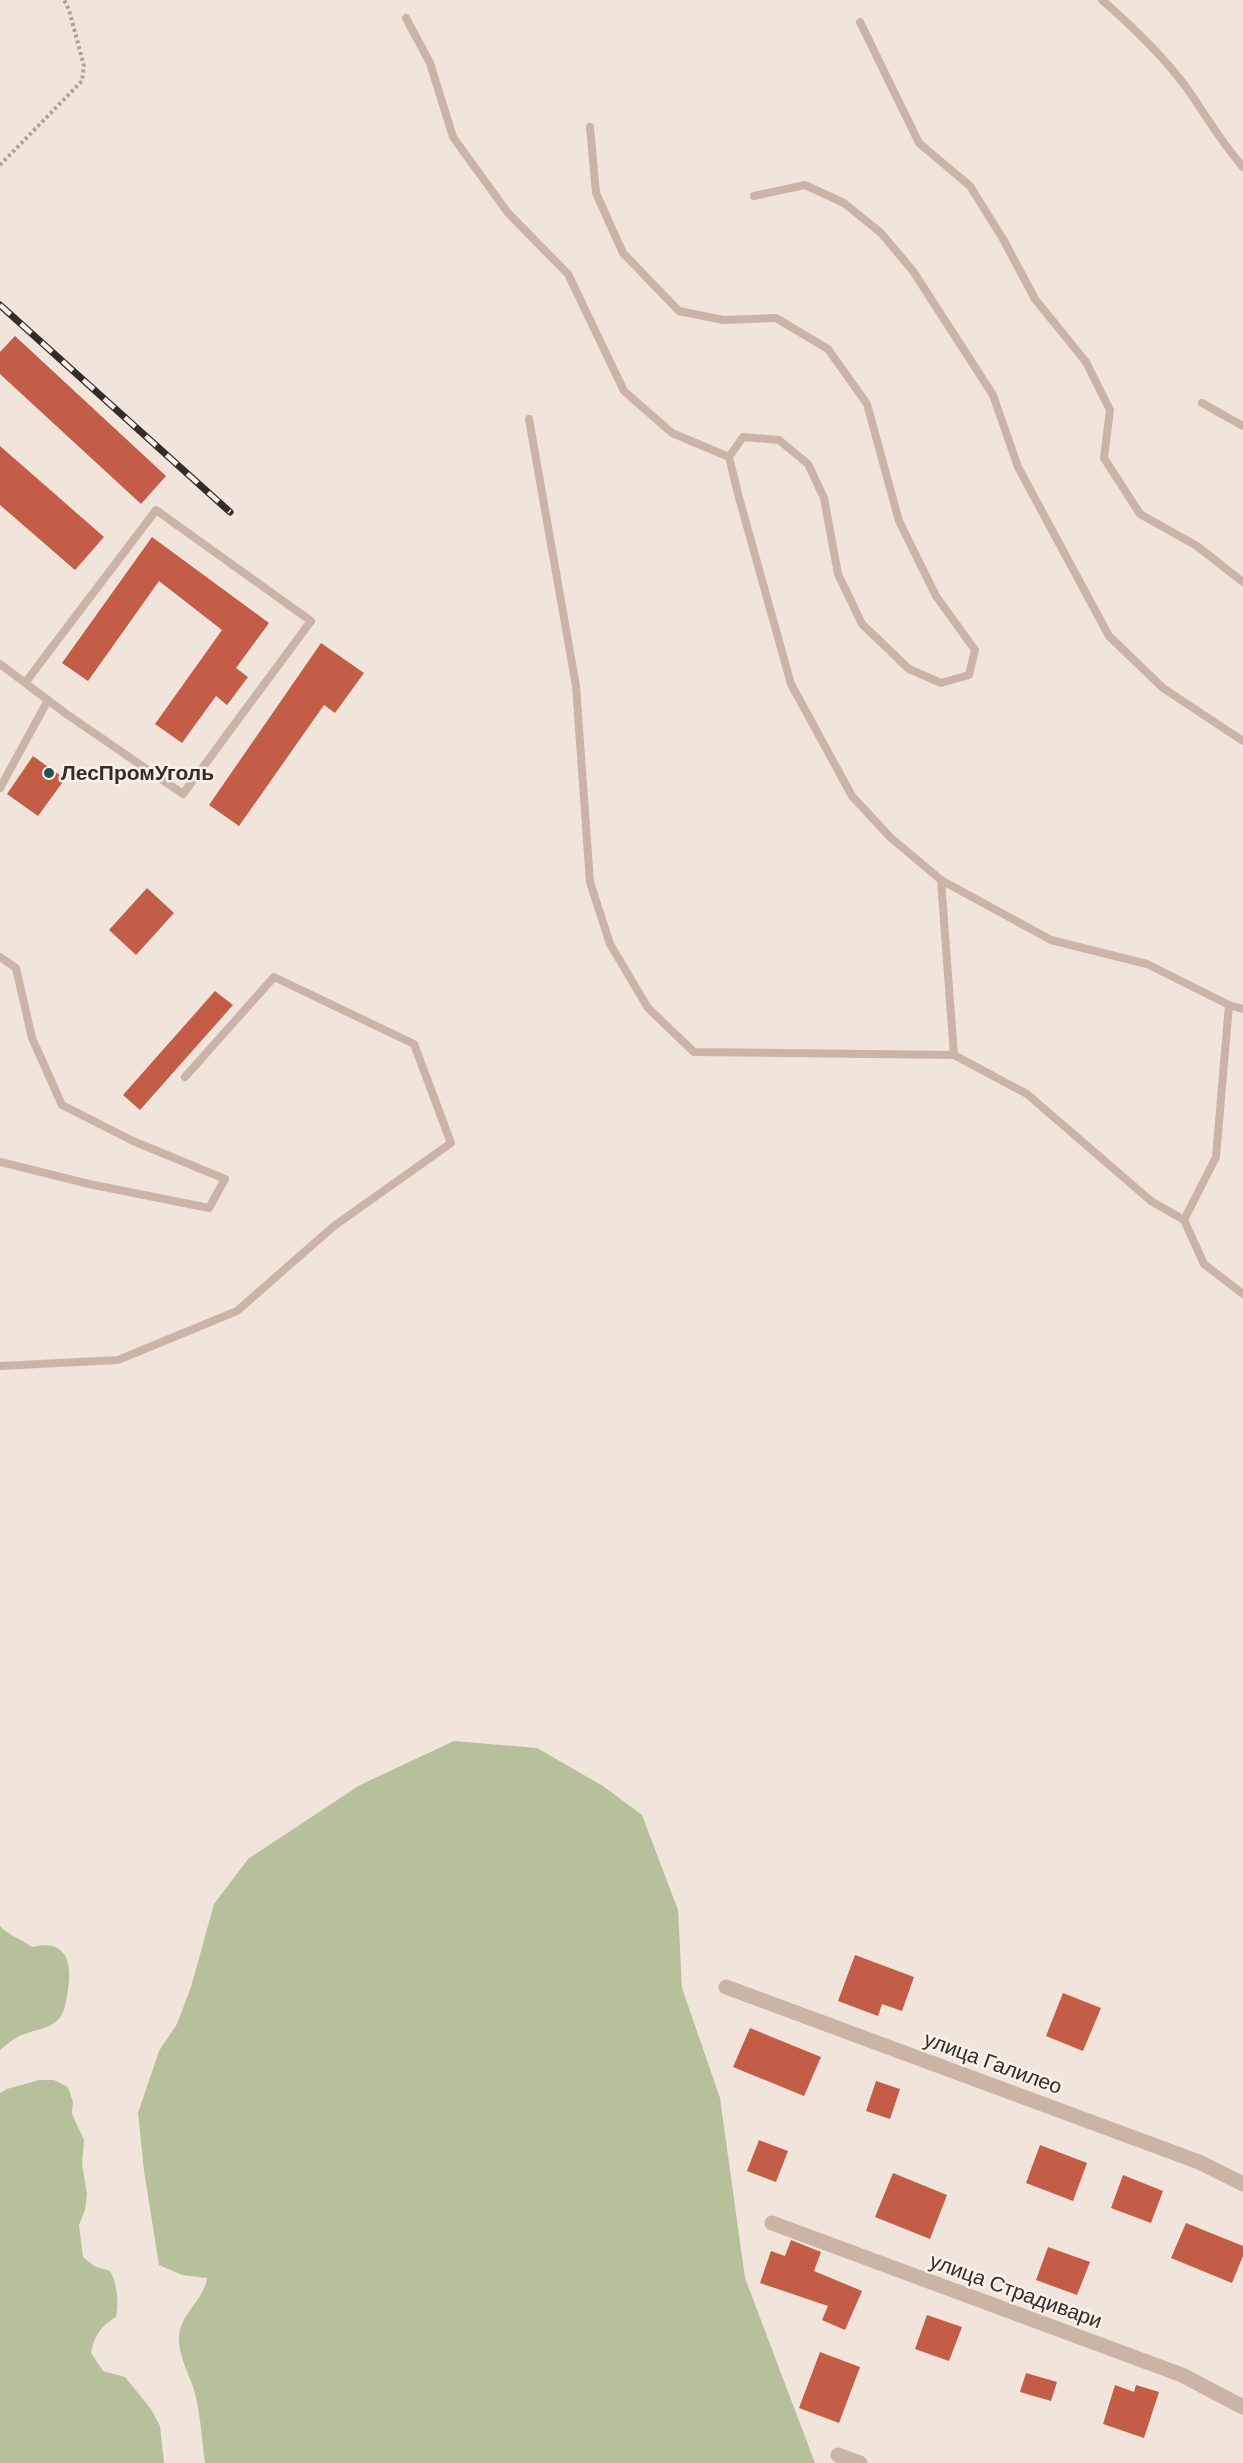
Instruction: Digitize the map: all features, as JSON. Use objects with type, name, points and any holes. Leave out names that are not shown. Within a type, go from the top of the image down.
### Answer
[{"type":"street","name":"улица Галилео","points":[[726,1987],[1199,2162],[1243,2184]]},
{"type":"street","name":"улица Страдивари","points":[[772,2223],[1182,2375],[1243,2407]]},
{"type":"street","points":[[838,2454],[860,2463]]},
{"type":"lane","points":[[1102,0],[1138,32],[1185,86],[1222,143],[1243,167]]},
{"type":"lane","points":[[406,18],[430,63],[453,137],[508,213],[568,274],[624,391],[672,433],[729,457]]},
{"type":"lane","points":[[860,22],[919,142],[970,186],[1003,239],[1035,299],[1086,362],[1110,410],[1104,458],[1140,514],[1197,546],[1243,582]]},
{"type":"lane","points":[[590,127],[596,193],[623,253],[679,311],[723,320],[776,318],[828,349],[867,404],[899,521],[936,596],[975,650],[969,675],[941,683],[909,669],[862,624],[838,574],[824,498],[808,464],[779,440],[743,437],[729,457]]},
{"type":"lane","points":[[754,196],[805,185],[844,203],[881,233],[913,271],[993,395],[1018,467],[1109,636],[1163,688],[1243,741]]},
{"type":"lane","points":[[1202,403],[1243,426]]},
{"type":"lane","points":[[529,419],[576,686],[590,882],[610,944],[648,1008],[694,1052],[954,1054],[1028,1094],[1151,1201],[1184,1220],[1204,1264],[1243,1294]]},
{"type":"lane","points":[[729,457],[791,684],[852,796],[890,837],[941,880],[1051,940],[1147,964],[1229,1005],[1243,1009]]},
{"type":"lane","points":[[0,664],[25,683],[48,700],[183,794],[311,621],[156,510],[25,683]]},
{"type":"lane","points":[[0,788],[48,700]]},
{"type":"lane","points":[[941,880],[954,1054]]},
{"type":"lane","points":[[0,957],[16,968],[32,1038],[62,1105],[133,1142],[225,1179],[209,1208],[89,1184],[0,1162]]},
{"type":"lane","points":[[0,1366],[118,1360],[237,1311],[334,1226],[451,1143],[414,1044],[274,977],[185,1077]]},
{"type":"lane","points":[[1184,1220],[1216,1157],[1229,1005]]},
{"type":"path","points":[[0,165],[82,81],[84,66],[69,10],[64,0]]},
{"type":"green space","points":[[454,1741],[537,1748],[603,1786],[642,1815],[678,1910],[682,1988],[720,2098],[745,2278],[815,2463],[205,2463],[198,2406],[183,2360],[179,2336],[184,2320],[202,2293],[207,2278],[182,2275],[159,2265],[144,2171],[138,2113],[159,2051],[177,2024],[191,1987],[214,1904],[248,1859],[360,1785]]},
{"type":"green space","points":[[0,1926],[32,1947],[44,1945],[61,1951],[68,1965],[69,1984],[63,2012],[53,2024],[19,2036],[0,2050]]},
{"type":"green space","points":[[39,2080],[54,2080],[68,2087],[73,2102],[72,2114],[84,2140],[82,2164],[87,2194],[85,2210],[79,2225],[83,2257],[94,2266],[110,2271],[116,2287],[116,2317],[99,2332],[91,2353],[103,2371],[125,2377],[151,2409],[160,2426],[164,2463],[0,2463],[0,2093]]},
{"type":"building","points":[[15,336],[166,476],[141,504],[0,374],[0,352]]},
{"type":"building","points":[[0,446],[104,537],[75,570],[0,505]]},
{"type":"building","points":[[152,537],[269,623],[236,668],[248,677],[227,705],[216,696],[182,743],[155,724],[222,630],[159,581],[88,681],[62,663]]},
{"type":"building","points":[[321,643],[364,673],[335,713],[324,705],[239,826],[209,805]]},
{"type":"building","points":[[33,756],[65,779],[38,816],[7,794]]},
{"type":"building","points":[[147,888],[174,913],[136,955],[109,930]]},
{"type":"building","points":[[215,991],[233,1005],[140,1110],[123,1095]]},
{"type":"building","points":[[855,1955],[914,1977],[902,2011],[882,2004],[878,2016],[838,2001]]},
{"type":"building","points":[[1063,1993],[1101,2008],[1083,2051],[1046,2036]]},
{"type":"building","points":[[750,2028],[821,2057],[804,2096],[733,2067]]},
{"type":"building","points":[[876,2081],[900,2089],[890,2119],[866,2111]]},
{"type":"building","points":[[759,2140],[788,2151],[776,2182],[747,2171]]},
{"type":"building","points":[[1040,2145],[1087,2163],[1073,2201],[1026,2183]]},
{"type":"building","points":[[893,2173],[947,2195],[930,2239],[875,2217]]},
{"type":"building","points":[[1123,2175],[1163,2191],[1151,2223],[1111,2208]]},
{"type":"building","points":[[1186,2223],[1243,2246],[1243,2256],[1232,2283],[1171,2258]]},
{"type":"building","points":[[791,2240],[821,2252],[814,2271],[862,2291],[845,2330],[822,2320],[828,2306],[760,2283],[771,2251],[785,2256]]},
{"type":"building","points":[[1048,2247],[1090,2262],[1077,2295],[1036,2280]]},
{"type":"building","points":[[927,2315],[962,2327],[949,2361],[915,2349]]},
{"type":"building","points":[[820,2352],[860,2367],[839,2423],[799,2408]]},
{"type":"building","points":[[1026,2373],[1057,2382],[1051,2401],[1020,2392]]},
{"type":"building","points":[[1115,2385],[1134,2392],[1136,2385],[1159,2392],[1144,2438],[1103,2424]]},
{"type":"railway","points":[[0,305],[230,512]]},
{"type":"place","name":"ЛесПромУголь","points":[[49,773]]}]
